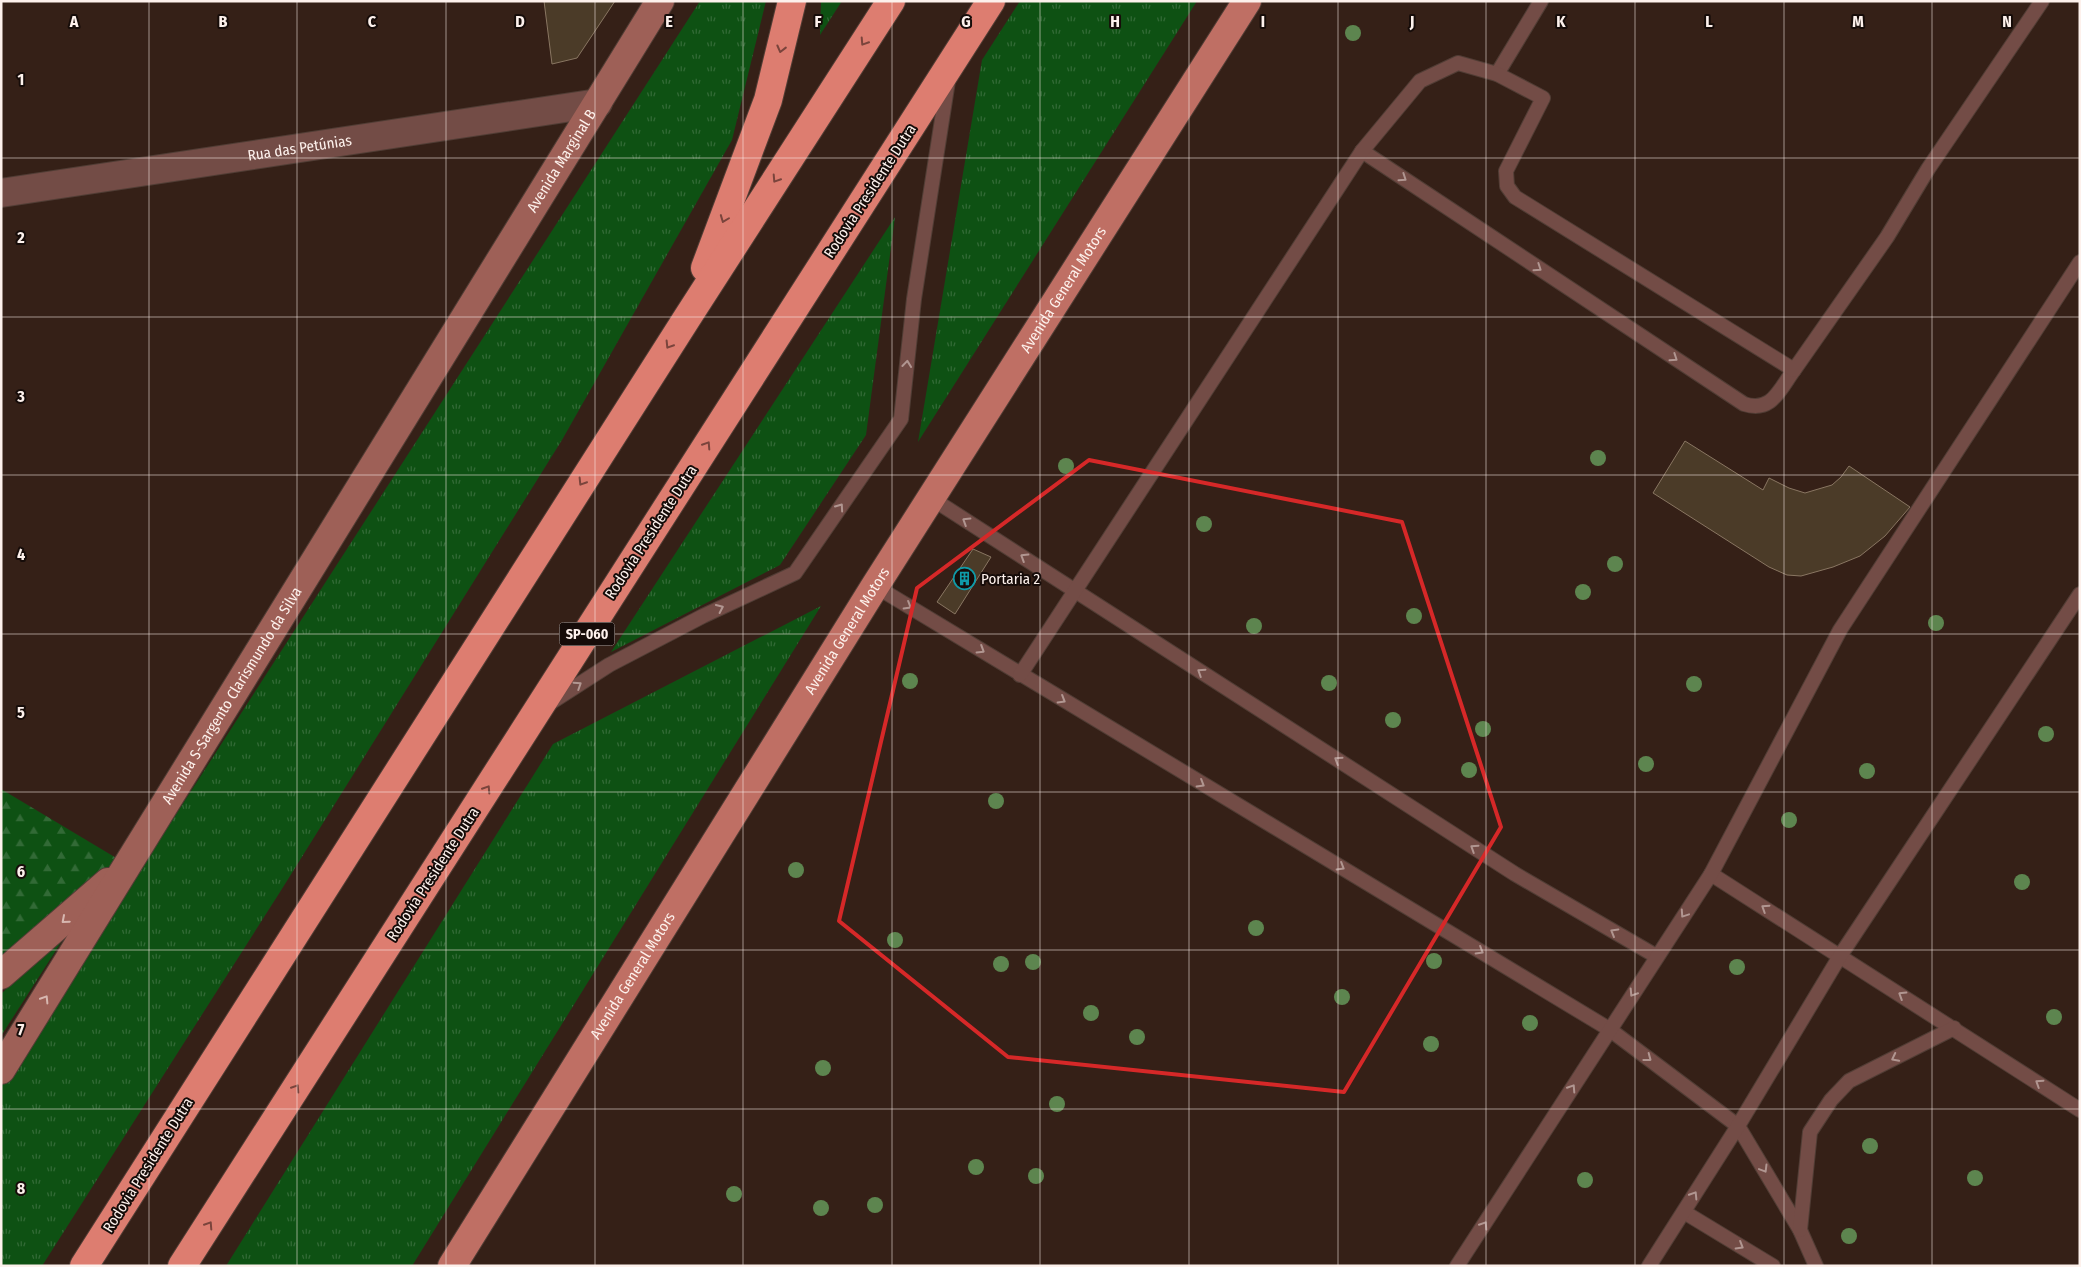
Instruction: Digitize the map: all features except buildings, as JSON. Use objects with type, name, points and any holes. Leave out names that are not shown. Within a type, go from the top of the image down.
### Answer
[{"type":"highway","points":[[686,318],[768,100],[792,1]]},
{"type":"highway","name":"Rodovia Presidente Dutra","points":[[84,1266],[686,318],[891,1]]},
{"type":"highway","name":"Rodovia Presidente Dutra","points":[[182,1266],[991,1]]},
{"type":"main road","name":"Avenida General Motors","points":[[452,1266],[875,586],[1247,1]]},
{"type":"street","name":"Avenida Marginal B","points":[[464,322],[660,1]]},
{"type":"street","name":"Rua das Petúnias","points":[[1,192],[598,103]]},
{"type":"street","name":"Avenida S-Sargento Clarismundo da Silva","points":[[1,1070],[464,322]]},
{"type":"street","points":[[1,975],[128,865]]},
{"type":"lane","points":[[1497,74],[1541,1]]},
{"type":"lane","points":[[1362,151],[1744,404],[1756,408],[1767,405],[1794,370],[1887,237],[1928,169],[2042,1]]},
{"type":"lane","points":[[1020,675],[1362,151],[1420,81],[1458,64],[1497,74],[1543,98],[1506,171],[1507,186],[1515,197],[1794,370]]},
{"type":"lane","points":[[537,712],[609,665],[703,616],[795,573],[901,419],[914,299],[950,65]]},
{"type":"lane","points":[[1458,1266],[1656,956],[1711,874],[1840,630],[2080,262]]},
{"type":"lane","points":[[931,498],[1514,874],[1656,956]]},
{"type":"lane","points":[[875,586],[1610,1029],[1738,1126],[1800,1230],[1816,1266]]},
{"type":"lane","points":[[1649,1266],[1738,1126],[1840,956],[2080,594]]},
{"type":"lane","points":[[1711,874],[2080,1110]]},
{"type":"lane","points":[[1800,1230],[1810,1132],[1831,1100],[1849,1081],[1954,1028]]},
{"type":"lane","points":[[1684,1212],[1773,1266]]},
{"type":"highlighted area","points":[[1089,460],[1402,522],[1501,827],[1344,1092],[1008,1057],[839,921],[917,588]]},
{"type":"green space","points":[[700,1],[766,1],[732,140],[562,440],[280,892],[42,1266],[1,1266],[1,1086]]},
{"type":"green space","points":[[821,1],[842,1],[820,35]]},
{"type":"green space","points":[[1020,1],[1197,1],[918,442],[982,60]]},
{"type":"green space","points":[[895,217],[866,435],[780,565],[611,652]]},
{"type":"green space","points":[[821,606],[412,1266],[226,1266],[553,744]]},
{"type":"green space","points":[[1,789],[128,865],[1,975]]},
{"type":"green space","points":[[69,930],[1,1036],[1,994]]},
{"type":"place","name":"Portaria 2","points":[[965,579]]}]
